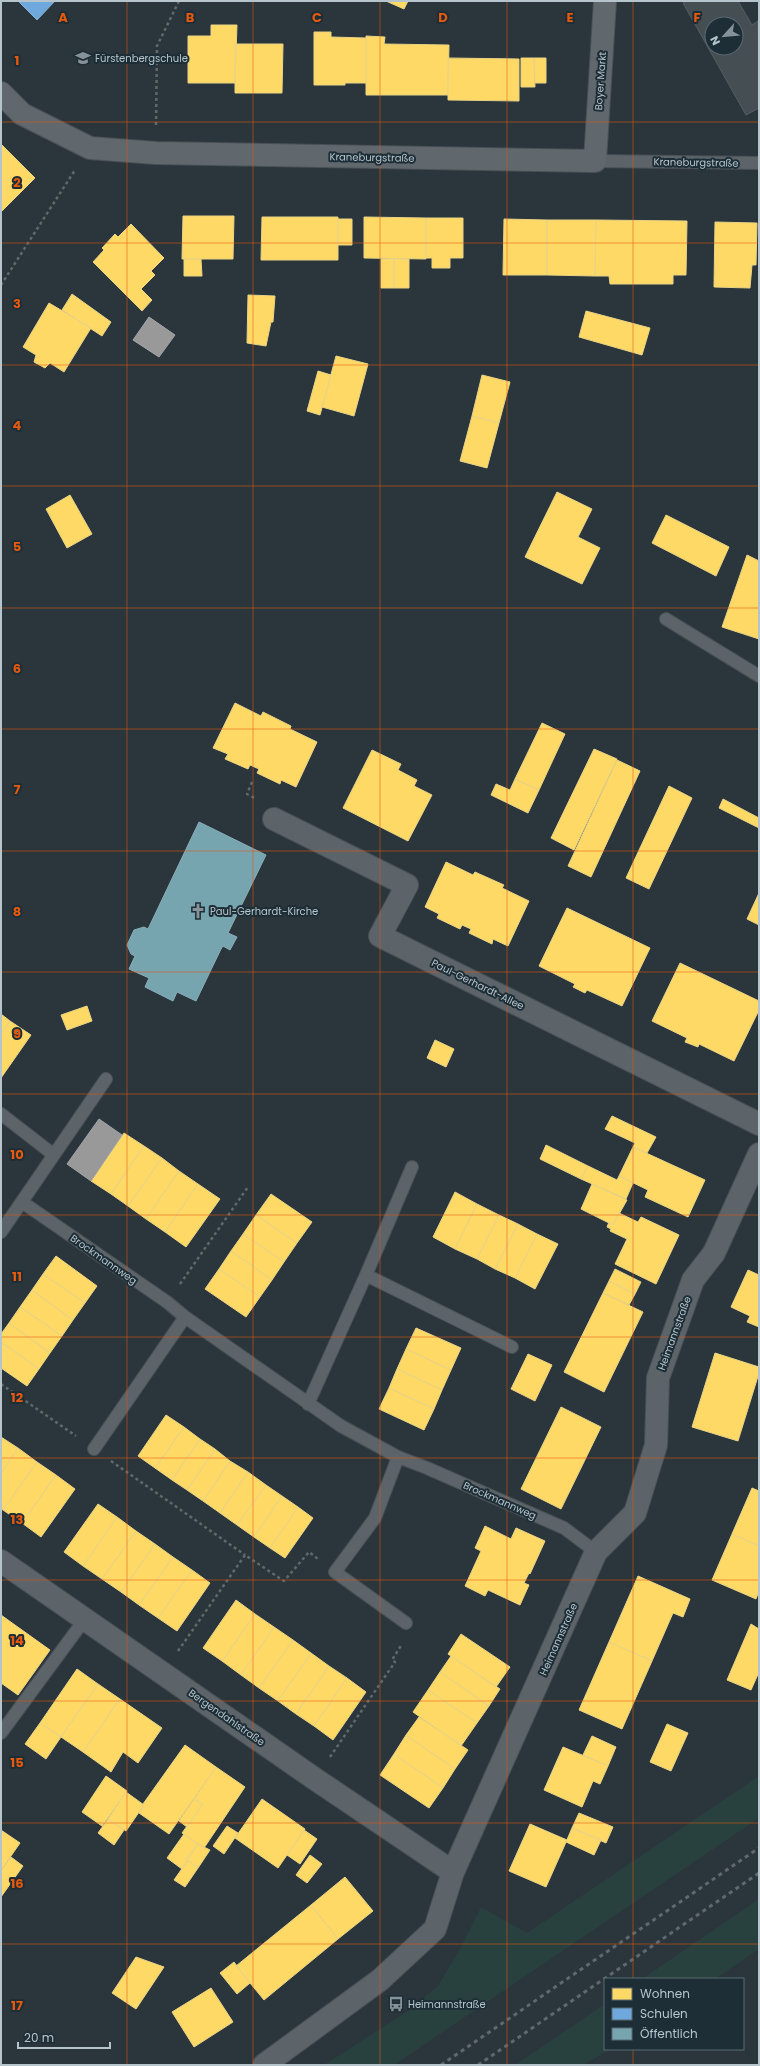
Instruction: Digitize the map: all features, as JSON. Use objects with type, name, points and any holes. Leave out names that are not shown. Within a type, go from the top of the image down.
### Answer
[{"type":"street","name":"Boyer Markt","points":[[595,161],[605,1]]},
{"type":"street","name":"Kraneburgstraße","points":[[1,93],[22,114],[90,148],[156,153],[595,161]]},
{"type":"street","name":"Paul-Gerhardt-Allee","points":[[274,819],[407,885],[380,936],[759,1124]]},
{"type":"street","name":"Heimannstraße","points":[[264,2065],[380,1980],[435,1929],[453,1872],[596,1552],[635,1513],[656,1444],[658,1378],[693,1280],[714,1253],[759,1154]]},
{"type":"street","name":"Bergendahlstraße","points":[[1,1561],[315,1779],[453,1872]]},
{"type":"lane","name":"Kraneburgstraße","points":[[595,161],[759,163]]},
{"type":"lane","points":[[666,619],[759,676]]},
{"type":"lane","points":[[1,1232],[106,1079]]},
{"type":"lane","points":[[1,1114],[54,1155]]},
{"type":"lane","points":[[308,1404],[366,1275],[412,1167]]},
{"type":"lane","name":"Brockmannweg","points":[[22,1202],[167,1302],[185,1317],[341,1426],[398,1457],[427,1468],[564,1528],[596,1552]]},
{"type":"lane","points":[[366,1275],[512,1347]]},
{"type":"lane","points":[[94,1449],[185,1317]]},
{"type":"lane","points":[[398,1457],[375,1518],[335,1572],[406,1623]]},
{"type":"lane","points":[[1,1733],[85,1618]]},
{"type":"path","points":[[156,153],[157,46],[179,1]]},
{"type":"path","points":[[1,286],[90,148]]},
{"type":"path","points":[[167,1302],[248,1187]]},
{"type":"path","points":[[1,1384],[284,1581],[309,1552],[335,1572]]},
{"type":"path","points":[[163,1673],[245,1554]]},
{"type":"path","points":[[315,1779],[395,1662],[392,1660],[405,1640],[406,1623]]},
{"type":"green space","points":[[759,1776],[759,1818],[394,2065],[324,2065],[408,2011],[438,1986],[460,1949],[481,1907],[527,1933]]},
{"type":"green space","points":[[759,1899],[759,1949],[716,1978],[643,1978]]},
{"type":"green space","points":[[604,2005],[604,2050],[609,2050],[583,2065],[515,2065]]},
{"type":"building: Wohnen","points":[[386,1],[408,1],[404,9]]},
{"type":"building: Wohnen","points":[[211,25],[237,25],[235,83],[188,83],[188,36],[211,36]]},
{"type":"building: Wohnen","points":[[314,32],[331,32],[331,37],[366,38],[366,83],[314,85]]},
{"type":"building: Wohnen","points":[[366,36],[385,37],[384,44],[449,45],[448,95],[366,95]]},
{"type":"building: Wohnen","points":[[235,44],[283,44],[282,93],[235,93]]},
{"type":"building: Wohnen","points":[[448,58],[519,59],[519,101],[448,100]]},
{"type":"building: Wohnen","points":[[521,58],[534,58],[535,87],[521,87]]},
{"type":"building: Wohnen","points":[[534,58],[546,58],[546,83],[535,83]]},
{"type":"building: Wohnen","points":[[1,144],[35,178],[1,212]]},
{"type":"building: Wohnen","points":[[183,216],[234,216],[233,259],[182,259]]},
{"type":"building: Wohnen","points":[[262,217],[338,217],[338,260],[261,260]]},
{"type":"building: Wohnen","points":[[364,217],[426,218],[426,259],[364,258]]},
{"type":"building: Wohnen","points":[[426,218],[463,218],[463,258],[450,258],[450,268],[432,268],[432,258],[426,258]]},
{"type":"building: Wohnen","points":[[338,219],[352,219],[352,245],[338,245]]},
{"type":"building: Wohnen","points":[[504,219],[547,220],[547,275],[503,275]]},
{"type":"building: Wohnen","points":[[547,220],[596,220],[595,276],[547,275]]},
{"type":"building: Wohnen","points":[[596,220],[687,221],[686,275],[673,275],[673,284],[610,284],[609,276],[595,276]]},
{"type":"building: Wohnen","points":[[715,222],[757,223],[756,265],[752,265],[750,288],[714,287]]},
{"type":"building: Wohnen","points":[[131,224],[164,258],[151,271],[155,275],[141,289],[152,300],[142,311],[93,262],[104,250],[102,248],[115,234],[118,237]]},
{"type":"building: Wohnen","points":[[184,259],[201,259],[202,276],[184,276]]},
{"type":"building: Wohnen","points":[[381,259],[394,259],[394,288],[381,288]]},
{"type":"building: Wohnen","points":[[394,259],[409,259],[409,288],[394,288]]},
{"type":"building: Wohnen","points":[[72,294],[111,322],[102,336],[62,310]]},
{"type":"building: Wohnen","points":[[248,295],[275,296],[273,322],[271,322],[266,346],[247,343]]},
{"type":"building: Wohnen","points":[[49,303],[91,328],[64,372],[50,363],[45,368],[34,362],[36,355],[23,347]]},
{"type":"building: Wohnen","points":[[586,311],[650,328],[642,355],[579,337]]},
{"type":"building: Wohnen","points":[[336,356],[368,364],[354,416],[322,407]]},
{"type":"building: Wohnen","points":[[318,371],[331,375],[320,415],[307,411]]},
{"type":"building: Wohnen","points":[[482,375],[510,382],[499,423],[472,416]]},
{"type":"building: Wohnen","points":[[472,416],[499,423],[487,468],[460,461]]},
{"type":"building: Wohnen","points":[[557,492],[592,509],[578,537],[600,548],[582,584],[525,557]]},
{"type":"building: Wohnen","points":[[70,495],[92,534],[67,548],[46,509]]},
{"type":"building: Wohnen","points":[[666,515],[729,547],[716,576],[652,543]]},
{"type":"building: Wohnen","points":[[747,555],[759,561],[759,639],[722,627]]},
{"type":"building: Wohnen","points":[[235,703],[261,716],[263,712],[291,726],[290,729],[317,742],[296,787],[281,780],[280,784],[257,773],[259,769],[250,765],[248,769],[225,759],[228,754],[213,748]]},
{"type":"building: Wohnen","points":[[542,723],[565,734],[539,790],[515,779]]},
{"type":"building: Wohnen","points":[[594,749],[617,759],[574,850],[551,838]]},
{"type":"building: Wohnen","points":[[372,750],[401,764],[398,770],[417,780],[414,786],[432,795],[408,841],[343,808]]},
{"type":"building: Wohnen","points":[[617,760],[640,771],[591,877],[568,866]]},
{"type":"building: Wohnen","points":[[515,779],[539,790],[528,813],[491,795],[496,784],[510,790]]},
{"type":"building: Wohnen","points":[[669,786],[692,798],[649,889],[626,878]]},
{"type":"building: Wohnen","points":[[723,799],[759,818],[759,828],[719,808]]},
{"type":"building: Wohnen","points":[[446,862],[473,875],[475,872],[504,885],[502,888],[529,901],[508,946],[493,939],[492,944],[469,933],[471,929],[462,925],[460,929],[437,918],[439,914],[425,907]]},
{"type":"building: Wohnen","points":[[759,893],[759,925],[747,919]]},
{"type":"building: Wohnen","points":[[567,908],[650,948],[622,1006],[587,990],[585,993],[573,987],[575,984],[539,966]]},
{"type":"building: Wohnen","points":[[680,963],[759,1001],[759,1010],[734,1061],[699,1044],[698,1047],[685,1042],[687,1038],[652,1021]]},
{"type":"building: Wohnen","points":[[87,1006],[92,1021],[67,1030],[61,1015]]},
{"type":"building: Wohnen","points":[[1,1014],[10,1021],[1,1034]]},
{"type":"building: Wohnen","points":[[10,1021],[31,1035],[1,1078],[1,1034]]},
{"type":"building: Wohnen","points":[[435,1040],[454,1049],[446,1067],[427,1058]]},
{"type":"building: Wohnen","points":[[612,1116],[656,1137],[647,1153],[633,1147],[635,1143],[605,1129]]},
{"type":"building: Wohnen","points":[[124,1133],[144,1146],[111,1194],[91,1181]]},
{"type":"building: Wohnen","points":[[546,1145],[588,1166],[581,1179],[540,1159]]},
{"type":"building: Wohnen","points":[[144,1146],[162,1158],[128,1206],[111,1194]]},
{"type":"building: Wohnen","points":[[633,1147],[705,1180],[688,1217],[645,1197],[648,1190],[619,1176]]},
{"type":"building: Wohnen","points":[[162,1158],[179,1171],[146,1219],[128,1206]]},
{"type":"building: Wohnen","points":[[588,1166],[617,1180],[619,1176],[633,1183],[626,1199],[581,1179]]},
{"type":"building: Wohnen","points":[[179,1171],[198,1184],[165,1232],[146,1219]]},
{"type":"building: Wohnen","points":[[198,1184],[220,1199],[186,1247],[165,1232]]},
{"type":"building: Wohnen","points":[[592,1184],[627,1200],[613,1225],[581,1209]]},
{"type":"building: Wohnen","points":[[455,1192],[477,1204],[455,1249],[433,1237]]},
{"type":"building: Wohnen","points":[[271,1194],[312,1222],[297,1243],[256,1215]]},
{"type":"building: Wohnen","points":[[477,1204],[499,1215],[477,1259],[455,1249]]},
{"type":"building: Wohnen","points":[[619,1213],[638,1222],[641,1217],[679,1235],[656,1284],[615,1264],[627,1239],[610,1231],[611,1229],[607,1227],[609,1222],[613,1225]]},
{"type":"building: Wohnen","points":[[256,1215],[297,1243],[284,1262],[243,1234]]},
{"type":"building: Wohnen","points":[[499,1215],[518,1224],[495,1269],[477,1259]]},
{"type":"building: Wohnen","points":[[518,1224],[537,1234],[515,1278],[495,1269]]},
{"type":"building: Wohnen","points":[[243,1234],[284,1262],[272,1280],[231,1251]]},
{"type":"building: Wohnen","points":[[537,1234],[558,1244],[535,1289],[515,1278]]},
{"type":"building: Wohnen","points":[[231,1251],[272,1280],[260,1297],[219,1269]]},
{"type":"building: Wohnen","points":[[56,1256],[97,1286],[85,1303],[43,1274]]},
{"type":"building: Wohnen","points":[[219,1269],[260,1297],[246,1317],[205,1289]]},
{"type":"building: Wohnen","points":[[615,1269],[641,1282],[635,1294],[609,1281]]},
{"type":"building: Wohnen","points":[[748,1270],[759,1275],[759,1327],[747,1322],[750,1316],[731,1307]]},
{"type":"building: Wohnen","points":[[43,1274],[85,1303],[73,1320],[32,1290]]},
{"type":"building: Wohnen","points":[[609,1281],[635,1294],[629,1305],[603,1293]]},
{"type":"building: Wohnen","points":[[32,1290],[73,1320],[62,1336],[20,1307]]},
{"type":"building: Wohnen","points":[[603,1293],[643,1312],[604,1392],[564,1372]]},
{"type":"building: Wohnen","points":[[20,1307],[62,1336],[50,1353],[9,1323]]},
{"type":"building: Wohnen","points":[[9,1323],[50,1353],[39,1369],[1,1342],[1,1334]]},
{"type":"building: Wohnen","points":[[416,1328],[461,1348],[451,1370],[406,1349]]},
{"type":"building: Wohnen","points":[[1,1342],[39,1369],[27,1386],[1,1368]]},
{"type":"building: Wohnen","points":[[406,1349],[451,1370],[442,1390],[397,1369]]},
{"type":"building: Wohnen","points":[[715,1353],[759,1367],[759,1373],[738,1441],[692,1427]]},
{"type":"building: Wohnen","points":[[528,1354],[552,1365],[535,1401],[511,1389]]},
{"type":"building: Wohnen","points":[[397,1369],[442,1390],[434,1409],[389,1388]]},
{"type":"building: Wohnen","points":[[389,1388],[434,1409],[424,1430],[379,1409]]},
{"type":"building: Wohnen","points":[[561,1407],[601,1427],[561,1509],[521,1489]]},
{"type":"building: Wohnen","points":[[166,1415],[184,1427],[155,1468],[138,1456]]},
{"type":"building: Wohnen","points":[[184,1427],[200,1439],[172,1480],[155,1468]]},
{"type":"building: Wohnen","points":[[1,1437],[18,1448],[1,1473]]},
{"type":"building: Wohnen","points":[[200,1439],[215,1449],[187,1490],[172,1480]]},
{"type":"building: Wohnen","points":[[18,1448],[37,1462],[3,1510],[1,1509],[1,1473]]},
{"type":"building: Wohnen","points":[[215,1449],[230,1461],[203,1501],[187,1490]]},
{"type":"building: Wohnen","points":[[230,1461],[248,1472],[220,1513],[203,1501]]},
{"type":"building: Wohnen","points":[[37,1462],[56,1475],[22,1523],[3,1510]]},
{"type":"building: Wohnen","points":[[248,1472],[266,1485],[237,1525],[220,1513]]},
{"type":"building: Wohnen","points":[[56,1475],[75,1489],[41,1537],[22,1523]]},
{"type":"building: Wohnen","points":[[266,1485],[282,1496],[254,1537],[237,1525]]},
{"type":"building: Wohnen","points":[[752,1488],[759,1491],[759,1546],[732,1534]]},
{"type":"building: Wohnen","points":[[282,1496],[298,1507],[270,1548],[254,1537]]},
{"type":"building: Wohnen","points":[[98,1504],[117,1517],[83,1566],[64,1552]]},
{"type":"building: Wohnen","points":[[298,1507],[313,1518],[285,1558],[270,1548]]},
{"type":"building: Wohnen","points":[[117,1517],[136,1531],[102,1579],[83,1566]]},
{"type":"building: Wohnen","points":[[485,1526],[511,1539],[516,1528],[545,1541],[530,1574],[529,1573],[524,1583],[529,1585],[520,1605],[488,1590],[485,1596],[465,1586],[481,1551],[475,1548]]},
{"type":"building: Wohnen","points":[[136,1531],[155,1544],[121,1592],[102,1579]]},
{"type":"building: Wohnen","points":[[732,1534],[759,1546],[759,1591],[756,1599],[712,1580]]},
{"type":"building: Wohnen","points":[[155,1544],[173,1557],[139,1605],[121,1592]]},
{"type":"building: Wohnen","points":[[173,1557],[192,1570],[158,1618],[139,1605]]},
{"type":"building: Wohnen","points":[[192,1570],[210,1583],[177,1631],[158,1618]]},
{"type":"building: Wohnen","points":[[638,1576],[690,1599],[683,1617],[673,1613],[652,1661],[609,1642]]},
{"type":"building: Wohnen","points":[[236,1600],[255,1614],[222,1661],[203,1648]]},
{"type":"building: Wohnen","points":[[255,1614],[274,1627],[241,1675],[222,1661]]},
{"type":"building: Wohnen","points":[[1,1615],[50,1650],[18,1695],[1,1683]]},
{"type":"building: Wohnen","points":[[751,1624],[759,1629],[759,1672],[751,1690],[727,1680]]},
{"type":"building: Wohnen","points":[[274,1627],[293,1640],[259,1688],[241,1675]]},
{"type":"building: Wohnen","points":[[461,1634],[510,1667],[496,1687],[448,1654]]},
{"type":"building: Wohnen","points":[[293,1640],[311,1653],[278,1701],[259,1688]]},
{"type":"building: Wohnen","points":[[609,1642],[652,1661],[622,1729],[579,1710]]},
{"type":"building: Wohnen","points":[[311,1653],[329,1666],[296,1714],[278,1701]]},
{"type":"building: Wohnen","points":[[451,1656],[500,1689],[489,1706],[440,1672]]},
{"type":"building: Wohnen","points":[[329,1666],[347,1678],[314,1726],[296,1714]]},
{"type":"building: Wohnen","points":[[77,1669],[98,1684],[61,1737],[40,1723]]},
{"type":"building: Wohnen","points":[[440,1672],[489,1706],[477,1723],[428,1690]]},
{"type":"building: Wohnen","points":[[347,1678],[366,1692],[333,1740],[314,1726]]},
{"type":"building: Wohnen","points":[[98,1684],[120,1699],[83,1752],[61,1737]]},
{"type":"building: Wohnen","points":[[428,1690],[477,1723],[461,1746],[413,1712]]},
{"type":"building: Wohnen","points":[[120,1699],[162,1728],[138,1763],[123,1752],[111,1772],[83,1752]]},
{"type":"building: Wohnen","points":[[419,1717],[468,1750],[455,1769],[406,1735]]},
{"type":"building: Wohnen","points":[[40,1723],[61,1737],[46,1759],[25,1744]]},
{"type":"building: Wohnen","points":[[667,1724],[688,1733],[671,1771],[650,1762]]},
{"type":"building: Wohnen","points":[[406,1735],[455,1769],[443,1788],[394,1754]]},
{"type":"building: Wohnen","points":[[592,1736],[616,1747],[608,1766],[583,1755]]},
{"type":"building: Wohnen","points":[[185,1745],[216,1767],[169,1834],[139,1813],[144,1805],[143,1804]]},
{"type":"building: Wohnen","points":[[563,1747],[608,1766],[600,1784],[593,1781],[582,1807],[544,1790]]},
{"type":"building: Wohnen","points":[[394,1754],[443,1788],[429,1808],[380,1775]]},
{"type":"building: Wohnen","points":[[216,1767],[245,1787],[204,1848],[182,1833],[203,1804],[194,1799]]},
{"type":"building: Wohnen","points":[[106,1776],[127,1791],[102,1826],[82,1812]]},
{"type":"building: Wohnen","points":[[126,1792],[144,1805],[126,1831],[108,1819]]},
{"type":"building: Wohnen","points":[[194,1799],[203,1804],[187,1827],[179,1821]]},
{"type":"building: Wohnen","points":[[262,1799],[305,1829],[278,1868],[235,1838]]},
{"type":"building: Wohnen","points":[[579,1813],[613,1827],[606,1843],[572,1828]]},
{"type":"building: Wohnen","points":[[108,1819],[124,1830],[114,1845],[98,1833]]},
{"type":"building: Wohnen","points":[[530,1824],[567,1840],[546,1887],[509,1871]]},
{"type":"building: Wohnen","points":[[227,1826],[238,1833],[224,1854],[213,1846]]},
{"type":"building: Wohnen","points":[[572,1828],[601,1840],[594,1855],[566,1842]]},
{"type":"building: Wohnen","points":[[1,1830],[20,1843],[2,1869],[1,1868]]},
{"type":"building: Wohnen","points":[[304,1830],[317,1839],[300,1864],[287,1855]]},
{"type":"building: Wohnen","points":[[184,1834],[198,1844],[182,1869],[167,1858]]},
{"type":"building: Wohnen","points":[[198,1844],[210,1850],[198,1868],[186,1859]]},
{"type":"building: Wohnen","points":[[310,1855],[322,1864],[307,1883],[296,1875]]},
{"type":"building: Wohnen","points":[[11,1857],[23,1866],[1,1897],[1,1871]]},
{"type":"building: Wohnen","points":[[188,1860],[198,1868],[185,1887],[174,1880]]},
{"type":"building: Wohnen","points":[[345,1877],[373,1911],[338,1939],[311,1905]]},
{"type":"building: Wohnen","points":[[311,1905],[338,1939],[264,2000],[236,1966]]},
{"type":"building: Wohnen","points":[[136,1957],[164,1967],[136,2009],[112,1993]]},
{"type":"building: Wohnen","points":[[234,1962],[250,1983],[237,1994],[220,1973]]},
{"type":"building: Wohnen","points":[[211,1988],[233,2022],[194,2047],[172,2012]]},
{"type":"building: Schulen","points":[[18,1],[55,1],[37,20]]},
{"type":"building: Öffentlich","name":"Paul-Gerhardt-Kirche","points":[[199,822],[266,855],[228,933],[237,937],[230,950],[223,946],[221,949],[196,1001],[177,992],[173,1001],[145,987],[149,978],[129,969],[135,956],[131,954],[127,945],[134,930],[144,927],[148,929]]},
{"type":"building: Industrie","points":[[149,317],[175,335],[159,357],[133,340]]},
{"type":"building: Industrie","points":[[99,1119],[122,1135],[91,1181],[67,1164]]},
{"type":"building: Sonstige","points":[[686,1],[738,1],[752,25],[758,21],[759,108],[746,115],[713,56],[744,56],[744,16],[704,16],[704,40],[683,3]]},
{"type":"railway","points":[[441,2065],[759,1848]]},
{"type":"railway","points":[[605,1978],[759,1873]]},
{"type":"railway","points":[[478,2065],[604,1979]]},
{"type":"place","name":"Fürstenbergschule","points":[[83,58]]},
{"type":"place","name":"Paul-Gerhardt-Kirche","points":[[198,911]]},
{"type":"place","name":"Heimannstraße","points":[[396,2004]]}]
